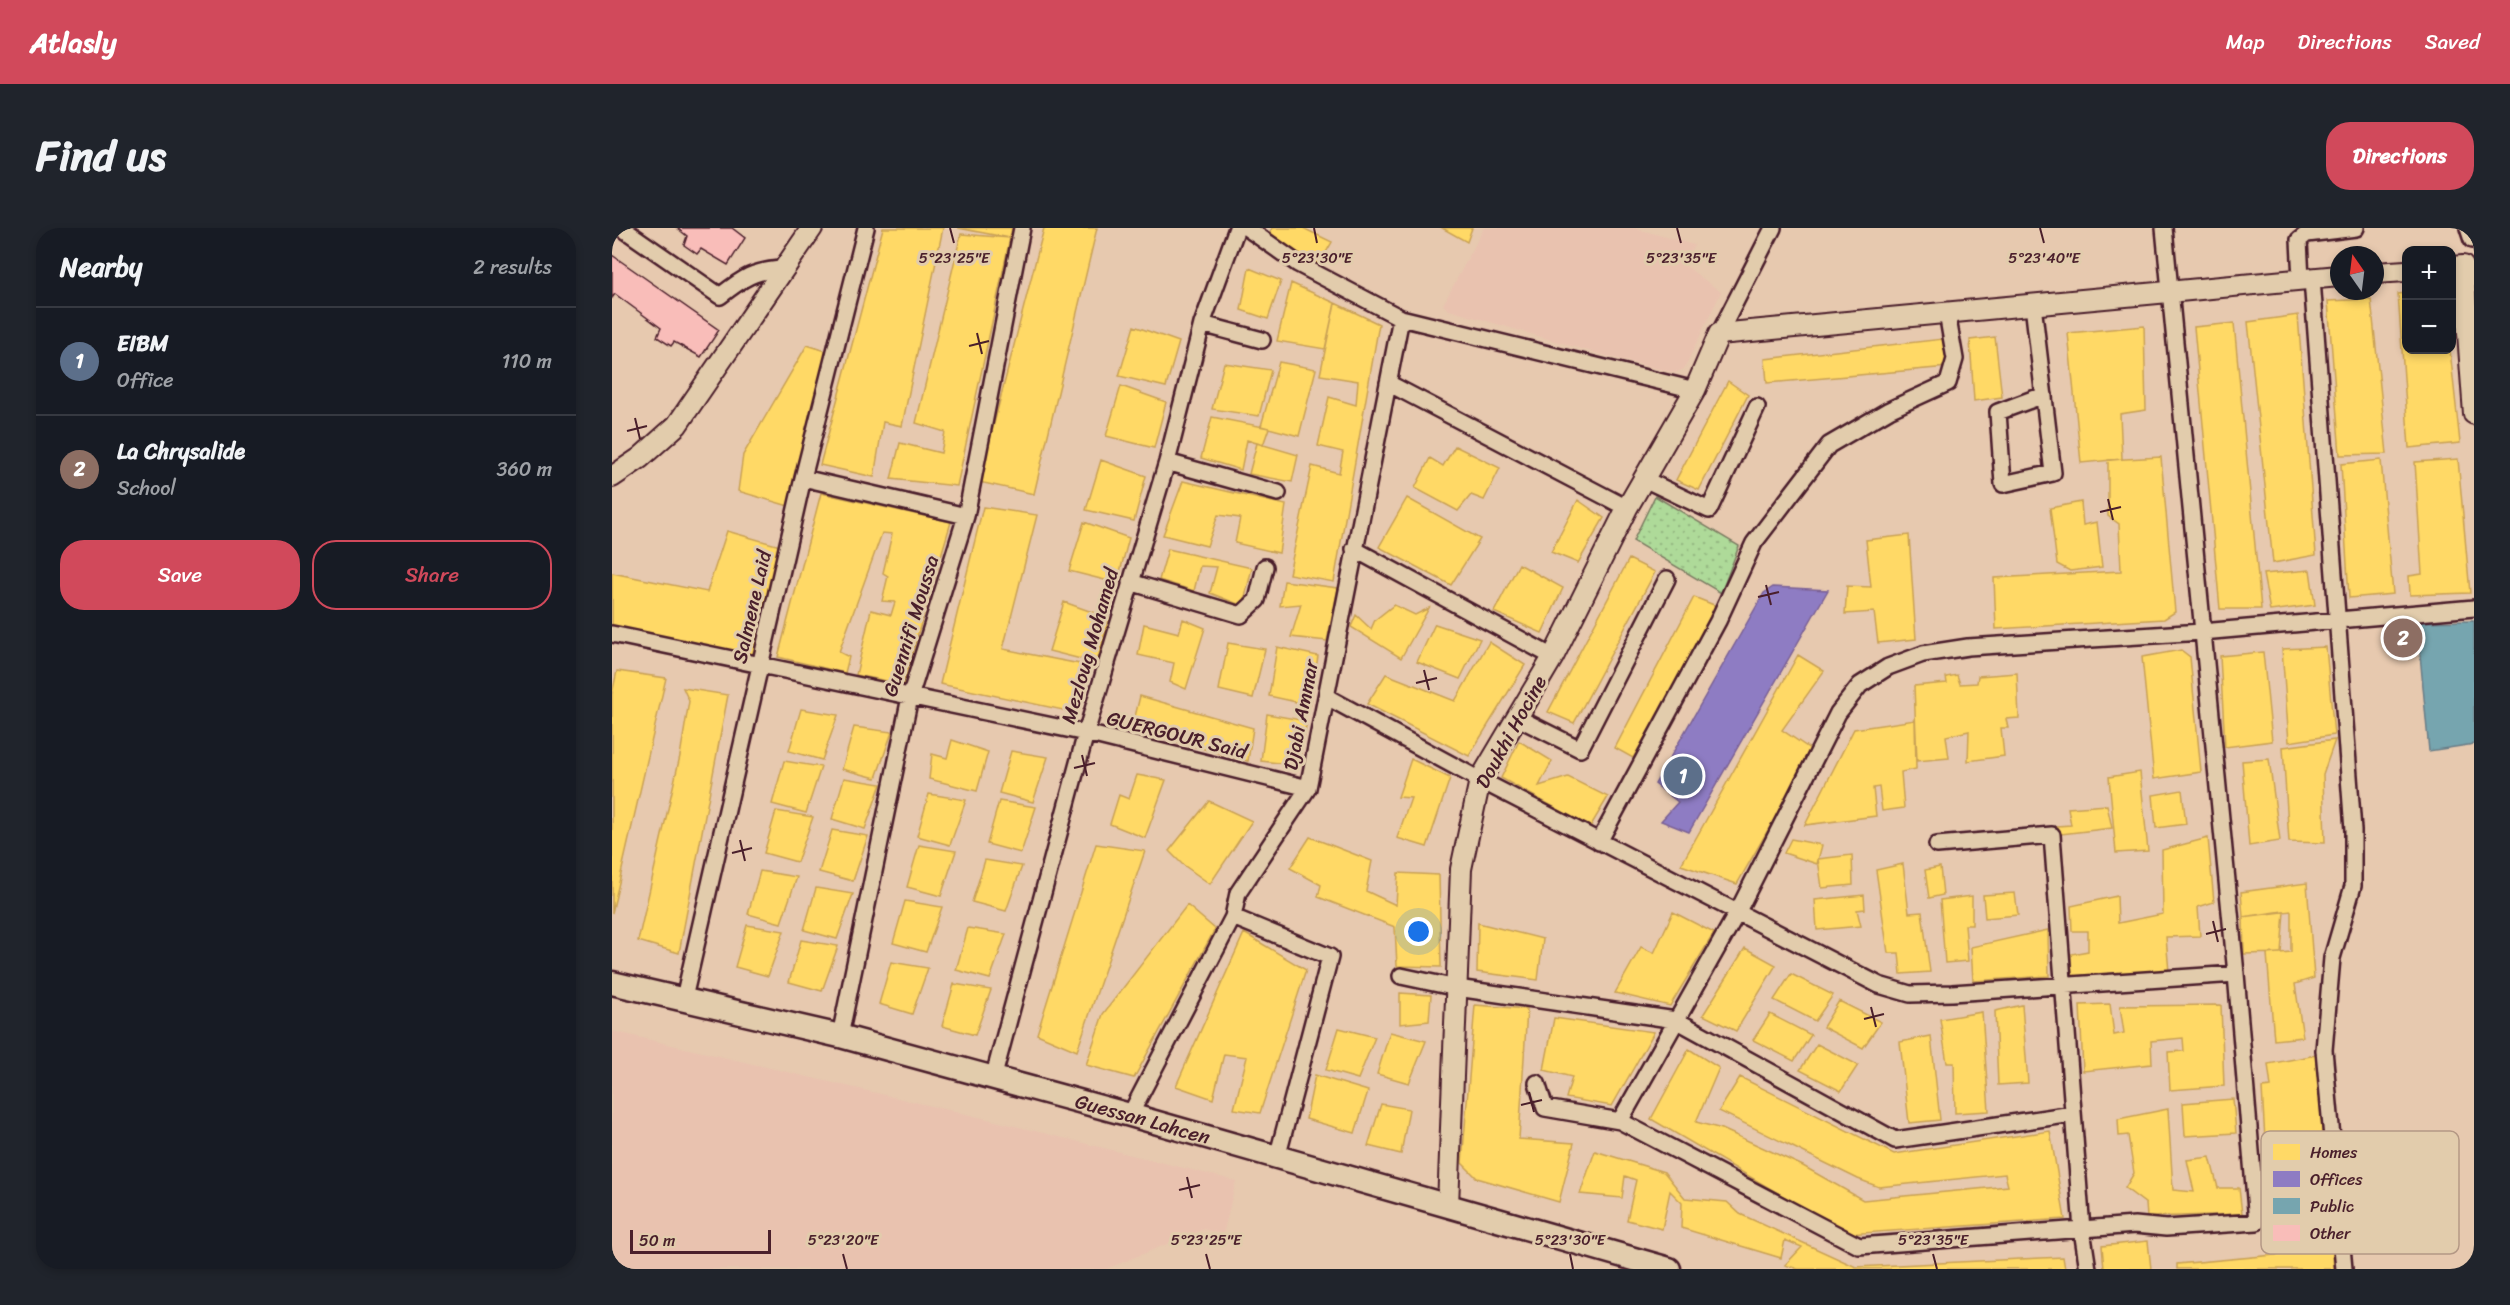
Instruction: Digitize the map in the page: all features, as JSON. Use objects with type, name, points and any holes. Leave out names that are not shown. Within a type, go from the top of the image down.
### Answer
[{"type":"main road","name":"Guessan Lahcen","points":[[612,983],[840,1036],[1130,1115],[1668,1269]]},
{"type":"street","points":[[622,228],[720,296],[738,281],[760,269],[784,269]]},
{"type":"street","points":[[612,477],[640,458],[677,426],[812,228]]},
{"type":"street","name":"Salmene Laid","points":[[684,998],[803,478],[867,228]]},
{"type":"street","name":"Guennifi Moussa","points":[[840,1036],[910,697],[966,516],[1022,228]]},
{"type":"street","name":"Mezloug Mohamed","points":[[993,1079],[1086,733],[1167,462],[1202,324],[1237,228]]},
{"type":"street","points":[[1246,228],[1298,264],[1401,318],[1695,390]]},
{"type":"street","points":[[1719,334],[1773,228]]},
{"type":"street","points":[[1537,1083],[1545,1108],[1620,1121],[1859,1246],[2136,1225],[2166,1228],[2257,1222],[2236,974],[2164,228]]},
{"type":"street","points":[[2331,1131],[2324,1050],[2332,958],[2353,885],[2353,830],[2337,618],[2306,279],[2299,240],[2307,234],[2356,228]]},
{"type":"street","points":[[2456,267],[2463,266],[2474,414]]},
{"type":"street","points":[[2384,272],[2402,271]]},
{"type":"street","points":[[1719,334],[2330,277]]},
{"type":"street","points":[[2033,305],[2044,395],[2053,473],[2003,484],[1998,412],[2044,395]]},
{"type":"street","points":[[1599,842],[1718,621],[1754,543],[1822,453],[1829,444],[1888,410],[1948,383],[1955,359],[1947,313]]},
{"type":"street","name":"Djabi Ammar","points":[[1130,1115],[1233,917],[1238,893],[1308,788],[1401,318]]},
{"type":"street","points":[[1202,324],[1262,340]]},
{"type":"street","name":"Doukhi Hocine","points":[[1448,1206],[1461,868],[1480,780],[1553,657],[1627,508],[1695,390],[1719,334]]},
{"type":"street","points":[[1388,383],[1627,508]]},
{"type":"street","points":[[1644,479],[1709,510],[1757,407]]},
{"type":"street","points":[[1167,462],[1278,493]]},
{"type":"street","points":[[803,478],[966,516]]},
{"type":"street","points":[[1354,549],[1553,657]]},
{"type":"street","points":[[1130,582],[1241,615],[1257,600],[1265,567]]},
{"type":"street","points":[[1516,717],[1580,749],[1667,579]]},
{"type":"street","points":[[1620,1121],[1737,913],[1838,713],[1860,685],[1888,667],[1923,654],[1968,647],[2202,632],[2337,618],[2474,608]]},
{"type":"street","name":"GUERGOUR Said","points":[[612,634],[1086,733],[1308,788]]},
{"type":"street","points":[[1327,697],[1480,780],[1879,985],[1910,994],[1952,993],[2236,974]]},
{"type":"street","points":[[1936,845],[2052,835],[2082,1230],[2088,1269]]},
{"type":"street","points":[[1233,917],[1330,957],[1278,1158]]},
{"type":"street","points":[[1401,976],[1457,988],[1676,1020],[1895,1140],[2073,1114]]},
{"type":"street","points":[[2343,1254],[2344,1269]]},
{"type":"shaded area","points":[[1484,228],[1634,228],[1694,245],[1683,264],[1721,292],[1684,369],[1675,373],[1606,356],[1449,310],[1443,305]]},
{"type":"shaded area","points":[[612,1031],[991,1120],[1236,1181],[1223,1235],[1204,1229],[1106,1269],[612,1269]]},
{"type":"green space","points":[[1655,496],[1739,546],[1721,593],[1633,541]]},
{"type":"building: Homes","points":[[883,228],[943,228],[902,426],[883,422],[874,477],[820,465]]},
{"type":"building: Homes","points":[[958,228],[1012,228],[1010,238]]},
{"type":"building: Homes","points":[[1044,228],[1097,228],[1034,494],[979,482]]},
{"type":"building: Homes","points":[[1272,228],[1303,228],[1332,242],[1317,268],[1266,241]]},
{"type":"building: Homes","points":[[1442,228],[1472,228],[1467,242]]},
{"type":"building: Homes","points":[[961,234],[1010,238],[957,486],[891,479],[900,443],[941,453],[945,432],[916,423]]},
{"type":"building: Homes","points":[[1249,268],[1281,281],[1268,319],[1241,310]]},
{"type":"building: Homes","points":[[1291,283],[1335,303],[1325,349],[1277,341]]},
{"type":"building: Homes","points":[[2398,294],[2402,294],[2402,350]]},
{"type":"building: Homes","points":[[2371,300],[2387,454],[2340,455],[2328,301]]},
{"type":"building: Homes","points":[[1335,303],[1379,324],[1334,582],[1289,574],[1312,466],[1339,473],[1343,452],[1318,446],[1329,397],[1356,405],[1358,381],[1320,375]]},
{"type":"building: Homes","points":[[2298,315],[2316,555],[2273,563],[2248,322]]},
{"type":"building: Homes","points":[[2234,323],[2261,609],[2220,609],[2194,327]]},
{"type":"building: Homes","points":[[1134,326],[1179,342],[1166,387],[1119,376]]},
{"type":"building: Homes","points":[[2144,326],[2146,410],[2120,414],[2122,459],[2081,463],[2068,333]]},
{"type":"building: Homes","points":[[1995,337],[2002,397],[1974,401],[1970,340]]},
{"type":"building: Homes","points":[[1943,339],[1948,367],[1767,383],[1765,359]]},
{"type":"building: Homes","points":[[807,345],[826,351],[792,507],[738,491],[743,455]]},
{"type":"building: Homes","points":[[2402,354],[2450,354],[2460,443],[2409,448]]},
{"type":"building: Homes","points":[[1279,362],[1316,369],[1299,436],[1261,426]]},
{"type":"building: Homes","points":[[1224,363],[1271,370],[1259,416],[1212,409]]},
{"type":"building: Homes","points":[[1728,381],[1748,395],[1699,490],[1676,480]]},
{"type":"building: Homes","points":[[1121,386],[1166,402],[1154,448],[1106,436]]},
{"type":"building: Homes","points":[[1212,417],[1269,428],[1263,445],[1247,440],[1241,470],[1201,458]]},
{"type":"building: Homes","points":[[1257,443],[1298,455],[1292,482],[1249,474]]},
{"type":"building: Homes","points":[[1455,446],[1500,468],[1484,500],[1471,495],[1458,511],[1415,488],[1430,458],[1443,466]]},
{"type":"building: Homes","points":[[2161,457],[2175,612],[2164,619],[1996,629],[1994,578],[2121,571],[2119,524],[2108,516],[2108,460]]},
{"type":"building: Homes","points":[[2458,459],[2470,593],[2410,595],[2409,576],[2422,574],[2415,462]]},
{"type":"building: Homes","points":[[1101,460],[1146,476],[1134,521],[1086,510]]},
{"type":"building: Homes","points":[[2381,460],[2393,594],[2349,598],[2341,464]]},
{"type":"building: Homes","points":[[1183,481],[1286,505],[1279,553],[1235,543],[1240,518],[1218,515],[1207,546],[1163,535]]},
{"type":"building: Homes","points":[[821,493],[951,522],[903,684],[856,675],[871,610],[891,615],[895,602],[882,601],[888,576],[883,573],[892,534],[882,533],[839,652],[849,657],[845,673],[778,657]]},
{"type":"building: Homes","points":[[1407,498],[1480,539],[1451,585],[1379,547]]},
{"type":"building: Homes","points":[[1578,500],[1604,518],[1578,563],[1551,552]]},
{"type":"building: Homes","points":[[2081,502],[2083,525],[2097,522],[2102,567],[2070,571],[2057,564],[2050,508]]},
{"type":"building: Homes","points":[[983,507],[1037,515],[1003,649],[1085,665],[1088,680],[1077,713],[940,684]]},
{"type":"building: Homes","points":[[1084,522],[1129,538],[1117,583],[1069,571]]},
{"type":"building: Homes","points":[[727,531],[780,546],[752,657],[612,629],[612,573],[707,592]]},
{"type":"building: Homes","points":[[1909,535],[1916,639],[1878,643],[1874,612],[1845,614],[1847,586],[1871,587],[1866,540]]},
{"type":"building: Homes","points":[[1168,549],[1252,568],[1243,606],[1210,593],[1217,567],[1200,566],[1194,591],[1159,580]]},
{"type":"building: Homes","points":[[1629,559],[1655,572],[1574,723],[1548,712]]},
{"type":"building: Homes","points":[[1519,564],[1563,588],[1542,633],[1494,612]]},
{"type":"building: Homes","points":[[2310,570],[2315,605],[2270,611],[2263,574]]},
{"type":"building: Homes","points":[[1284,581],[1338,588],[1327,641],[1291,637],[1301,604],[1280,606]]},
{"type":"building: Homes","points":[[1694,597],[1719,607],[1633,758],[1615,748]]},
{"type":"building: Homes","points":[[1064,602],[1109,618],[1097,663],[1049,651]]},
{"type":"building: Homes","points":[[1394,605],[1415,615],[1429,608],[1401,658],[1351,627],[1356,615],[1371,629],[1375,620]]},
{"type":"building: Homes","points":[[1183,619],[1205,628],[1186,689],[1170,682],[1174,663],[1138,655],[1144,624],[1179,633]]},
{"type":"building: Homes","points":[[1435,624],[1480,639],[1460,679],[1417,662]]},
{"type":"building: Homes","points":[[1489,642],[1525,665],[1469,756],[1367,704],[1386,674],[1455,701]]},
{"type":"building: Homes","points":[[1228,643],[1265,649],[1253,698],[1219,690]]},
{"type":"building: Homes","points":[[1277,647],[1318,656],[1310,705],[1269,696]]},
{"type":"building: Homes","points":[[2326,647],[2334,735],[2289,742],[2282,649]]},
{"type":"building: Homes","points":[[2181,650],[2190,657],[2201,772],[2154,779],[2142,657]]},
{"type":"building: Homes","points":[[2263,652],[2272,741],[2225,747],[2220,656]]},
{"type":"building: Homes","points":[[1798,655],[1824,671],[1782,730],[1813,751],[1737,884],[1681,865]]},
{"type":"building: Homes","points":[[617,671],[666,678],[612,913],[612,694]]},
{"type":"building: Homes","points":[[2017,673],[2019,718],[2006,719],[2008,728],[2001,728],[2004,756],[1968,761],[1969,731],[1946,736],[1949,758],[1917,761],[1914,686],[1947,683],[1946,677],[1957,675],[1960,684],[1977,683],[1978,676]]},
{"type":"building: Homes","points":[[683,688],[728,695],[679,953],[638,941],[680,756],[689,701]]},
{"type":"building: Homes","points":[[1140,696],[1253,728],[1248,761],[1132,729]]},
{"type":"building: Homes","points":[[801,709],[838,715],[822,760],[789,751]]},
{"type":"building: Homes","points":[[1267,714],[1307,721],[1298,765],[1261,761]]},
{"type":"building: Homes","points":[[1915,720],[1916,769],[1901,772],[1904,808],[1882,811],[1879,787],[1873,788],[1876,816],[1805,825],[1854,729]]},
{"type":"building: Homes","points":[[854,727],[892,732],[876,778],[842,769]]},
{"type":"building: Homes","points":[[952,740],[988,752],[977,791],[929,779],[932,754],[947,758]]},
{"type":"building: Homes","points":[[2335,740],[2323,774],[2325,843],[2289,842],[2283,747]]},
{"type":"building: Homes","points":[[1519,741],[1552,761],[1539,786],[1568,777],[1608,797],[1590,827],[1501,778]]},
{"type":"building: Homes","points":[[1011,751],[1048,757],[1033,802],[999,793]]},
{"type":"building: Homes","points":[[1411,759],[1450,778],[1427,847],[1397,838],[1411,798],[1398,797]]},
{"type":"building: Homes","points":[[2269,759],[2280,841],[2249,846],[2242,761]]},
{"type":"building: Homes","points":[[784,761],[821,767],[806,813],[772,804]]},
{"type":"building: Homes","points":[[2140,772],[2148,851],[2116,853],[2109,777]]},
{"type":"building: Homes","points":[[1137,775],[1166,780],[1145,838],[1110,824],[1119,795],[1129,799]]},
{"type":"building: Homes","points":[[844,778],[881,784],[865,829],[832,819]]},
{"type":"building: Homes","points":[[2182,790],[2186,824],[2156,828],[2153,795]]},
{"type":"building: Homes","points":[[929,794],[966,800],[950,845],[917,836]]},
{"type":"building: Homes","points":[[999,801],[1036,807],[1021,853],[987,844]]},
{"type":"building: Homes","points":[[1209,801],[1252,821],[1210,884],[1182,864],[1169,851]]},
{"type":"building: Homes","points":[[2107,805],[2112,828],[2061,834],[2057,826],[2071,825],[2068,808]]},
{"type":"building: Homes","points":[[776,811],[813,817],[797,862],[764,853]]},
{"type":"building: Homes","points":[[832,830],[868,836],[853,881],[819,872]]},
{"type":"building: Homes","points":[[1310,837],[1372,861],[1366,891],[1396,905],[1398,873],[1439,875],[1441,967],[1397,966],[1395,927],[1318,897],[1321,885],[1290,868]]},
{"type":"building: Homes","points":[[2208,838],[2214,902],[2198,907],[2200,936],[2166,937],[2169,972],[2072,979],[2071,954],[2088,951],[2088,931],[2072,931],[2071,906],[2117,896],[2118,923],[2163,914],[2162,850]]},
{"type":"building: Homes","points":[[1791,839],[1822,845],[1817,864],[1784,853]]},
{"type":"building: Homes","points":[[1096,844],[1145,851],[1077,1051],[1037,1034]]},
{"type":"building: Homes","points":[[919,845],[956,851],[941,896],[907,887]]},
{"type":"building: Homes","points":[[1852,855],[1853,885],[1822,888],[1818,859]]},
{"type":"building: Homes","points":[[985,860],[1022,866],[1006,911],[972,902]]},
{"type":"building: Homes","points":[[1903,864],[1909,913],[1922,912],[1930,972],[1901,974],[1899,953],[1888,953],[1876,870]]},
{"type":"building: Homes","points":[[1940,867],[1943,895],[1929,898],[1925,870]]},
{"type":"building: Homes","points":[[760,871],[797,877],[781,923],[748,914]]},
{"type":"building: Homes","points":[[2307,883],[2314,978],[2295,984],[2303,1037],[2274,1040],[2267,954],[2291,952],[2291,911],[2243,917],[2241,892]]},
{"type":"building: Homes","points":[[816,888],[853,894],[837,939],[804,930]]},
{"type":"building: Homes","points":[[2015,893],[2018,915],[1985,918],[1983,895]]},
{"type":"building: Homes","points":[[1864,895],[1865,909],[1857,910],[1861,926],[1817,930],[1815,900]]},
{"type":"building: Homes","points":[[1972,896],[1972,925],[1965,925],[1968,961],[1945,963],[1940,900]]},
{"type":"building: Homes","points":[[905,901],[942,907],[926,952],[893,943]]},
{"type":"building: Homes","points":[[1187,905],[1215,929],[1134,1078],[1086,1065],[1103,1014]]},
{"type":"building: Homes","points":[[2284,911],[2281,953],[2244,954],[2243,917]]},
{"type":"building: Homes","points":[[1673,912],[1714,933],[1670,1006],[1615,993],[1641,947],[1654,953]]},
{"type":"building: Homes","points":[[1478,923],[1543,939],[1538,980],[1477,972]]},
{"type":"building: Homes","points":[[747,925],[784,931],[768,976],[735,967]]},
{"type":"building: Homes","points":[[968,928],[1006,934],[990,979],[956,970]]},
{"type":"building: Homes","points":[[2048,930],[2049,976],[1973,981],[1971,947]]},
{"type":"building: Homes","points":[[1244,933],[1306,970],[1260,1113],[1234,1109],[1247,1057],[1224,1054],[1213,1099],[1176,1086]]},
{"type":"building: Homes","points":[[801,940],[838,946],[822,991],[789,982]]},
{"type":"building: Homes","points":[[1745,948],[1776,965],[1736,1031],[1703,1015]]},
{"type":"building: Homes","points":[[891,962],[928,968],[912,1014],[879,1004]]},
{"type":"building: Homes","points":[[1791,974],[1833,995],[1815,1021],[1774,1000]]},
{"type":"building: Homes","points":[[954,984],[991,990],[975,1035],[942,1026]]},
{"type":"building: Homes","points":[[1400,993],[1431,995],[1429,1021],[1400,1024]]},
{"type":"building: Homes","points":[[1839,1001],[1881,1022],[1863,1048],[1823,1027]]},
{"type":"building: Homes","points":[[2110,1004],[2114,1035],[2124,1033],[2120,1006],[2221,1005],[2224,1086],[2170,1090],[2168,1052],[2184,1051],[2183,1038],[2151,1041],[2152,1064],[2083,1071],[2080,1005]]},
{"type":"building: Homes","points":[[1475,1005],[1527,1009],[1519,1139],[1574,1143],[1559,1202],[1477,1178],[1462,1163]]},
{"type":"building: Homes","points":[[2022,1005],[2028,1083],[1998,1085],[1995,1011]]},
{"type":"building: Homes","points":[[1982,1012],[1989,1111],[1955,1113],[1954,1063],[1947,1063],[1940,1019]]},
{"type":"building: Homes","points":[[1770,1014],[1811,1035],[1794,1061],[1753,1040]]},
{"type":"building: Homes","points":[[1554,1018],[1654,1032],[1612,1106],[1566,1098],[1572,1077],[1544,1070]]},
{"type":"building: Homes","points":[[1339,1028],[1375,1037],[1358,1079],[1326,1070]]},
{"type":"building: Homes","points":[[1390,1032],[1426,1041],[1409,1083],[1377,1074]]},
{"type":"building: Homes","points":[[1931,1036],[1940,1120],[1909,1123],[1900,1042]]},
{"type":"building: Homes","points":[[1817,1044],[1858,1065],[1841,1091],[1800,1070]]},
{"type":"building: Homes","points":[[1689,1049],[1719,1068],[1696,1122],[1722,1129],[1803,1166],[1863,1200],[2008,1186],[2005,1174],[1879,1187],[1858,1179],[1719,1111],[1740,1077],[1894,1154],[2050,1131],[2065,1219],[1848,1234],[1651,1119]]},
{"type":"building: Homes","points":[[2316,1055],[2322,1131],[2264,1131],[2262,1088],[2271,1087],[2268,1064]]},
{"type":"building: Homes","points":[[1315,1075],[1368,1091],[1355,1133],[1306,1119]]},
{"type":"building: Homes","points":[[2233,1099],[2236,1133],[2185,1136],[2183,1103]]},
{"type":"building: Homes","points":[[1381,1104],[1409,1109],[1401,1154],[1368,1146]]},
{"type":"building: Homes","points":[[2168,1109],[2173,1190],[2194,1192],[2187,1160],[2210,1157],[2218,1188],[2239,1188],[2242,1214],[2147,1217],[2146,1204],[2125,1188],[2134,1173],[2128,1135],[2119,1136],[2118,1119]]},
{"type":"building: Homes","points":[[1595,1151],[1664,1172],[1685,1198],[1727,1202],[1740,1214],[1856,1267],[2063,1257],[2065,1269],[1798,1269],[1785,1265],[1802,1247],[1785,1240],[1781,1258],[1681,1228],[1682,1203],[1670,1191],[1662,1229],[1627,1220],[1636,1180],[1625,1176],[1622,1198],[1580,1194]]},
{"type":"building: Homes","points":[[2148,1241],[2151,1269],[2104,1269],[2102,1246]]},
{"type":"building: Homes","points":[[2285,1254],[2333,1254],[2334,1269],[2177,1269],[2177,1264]]},
{"type":"building: Offices","points":[[1773,587],[1828,590],[1689,832],[1661,821],[1678,802],[1655,784],[1764,593]]},
{"type":"building: Public","points":[[2474,621],[2474,744],[2429,751],[2417,622]]},
{"type":"building: Other","points":[[677,228],[732,228],[745,238],[728,265],[701,249],[697,254],[684,245],[687,236]]},
{"type":"building: Other","points":[[612,255],[719,330],[701,357],[674,342],[671,346],[657,337],[661,328],[615,294],[612,298]]},
{"type":"place","name":"La Chrysalide","points":[[2403,638]]},
{"type":"place","name":"EIBM","points":[[1683,776]]}]
